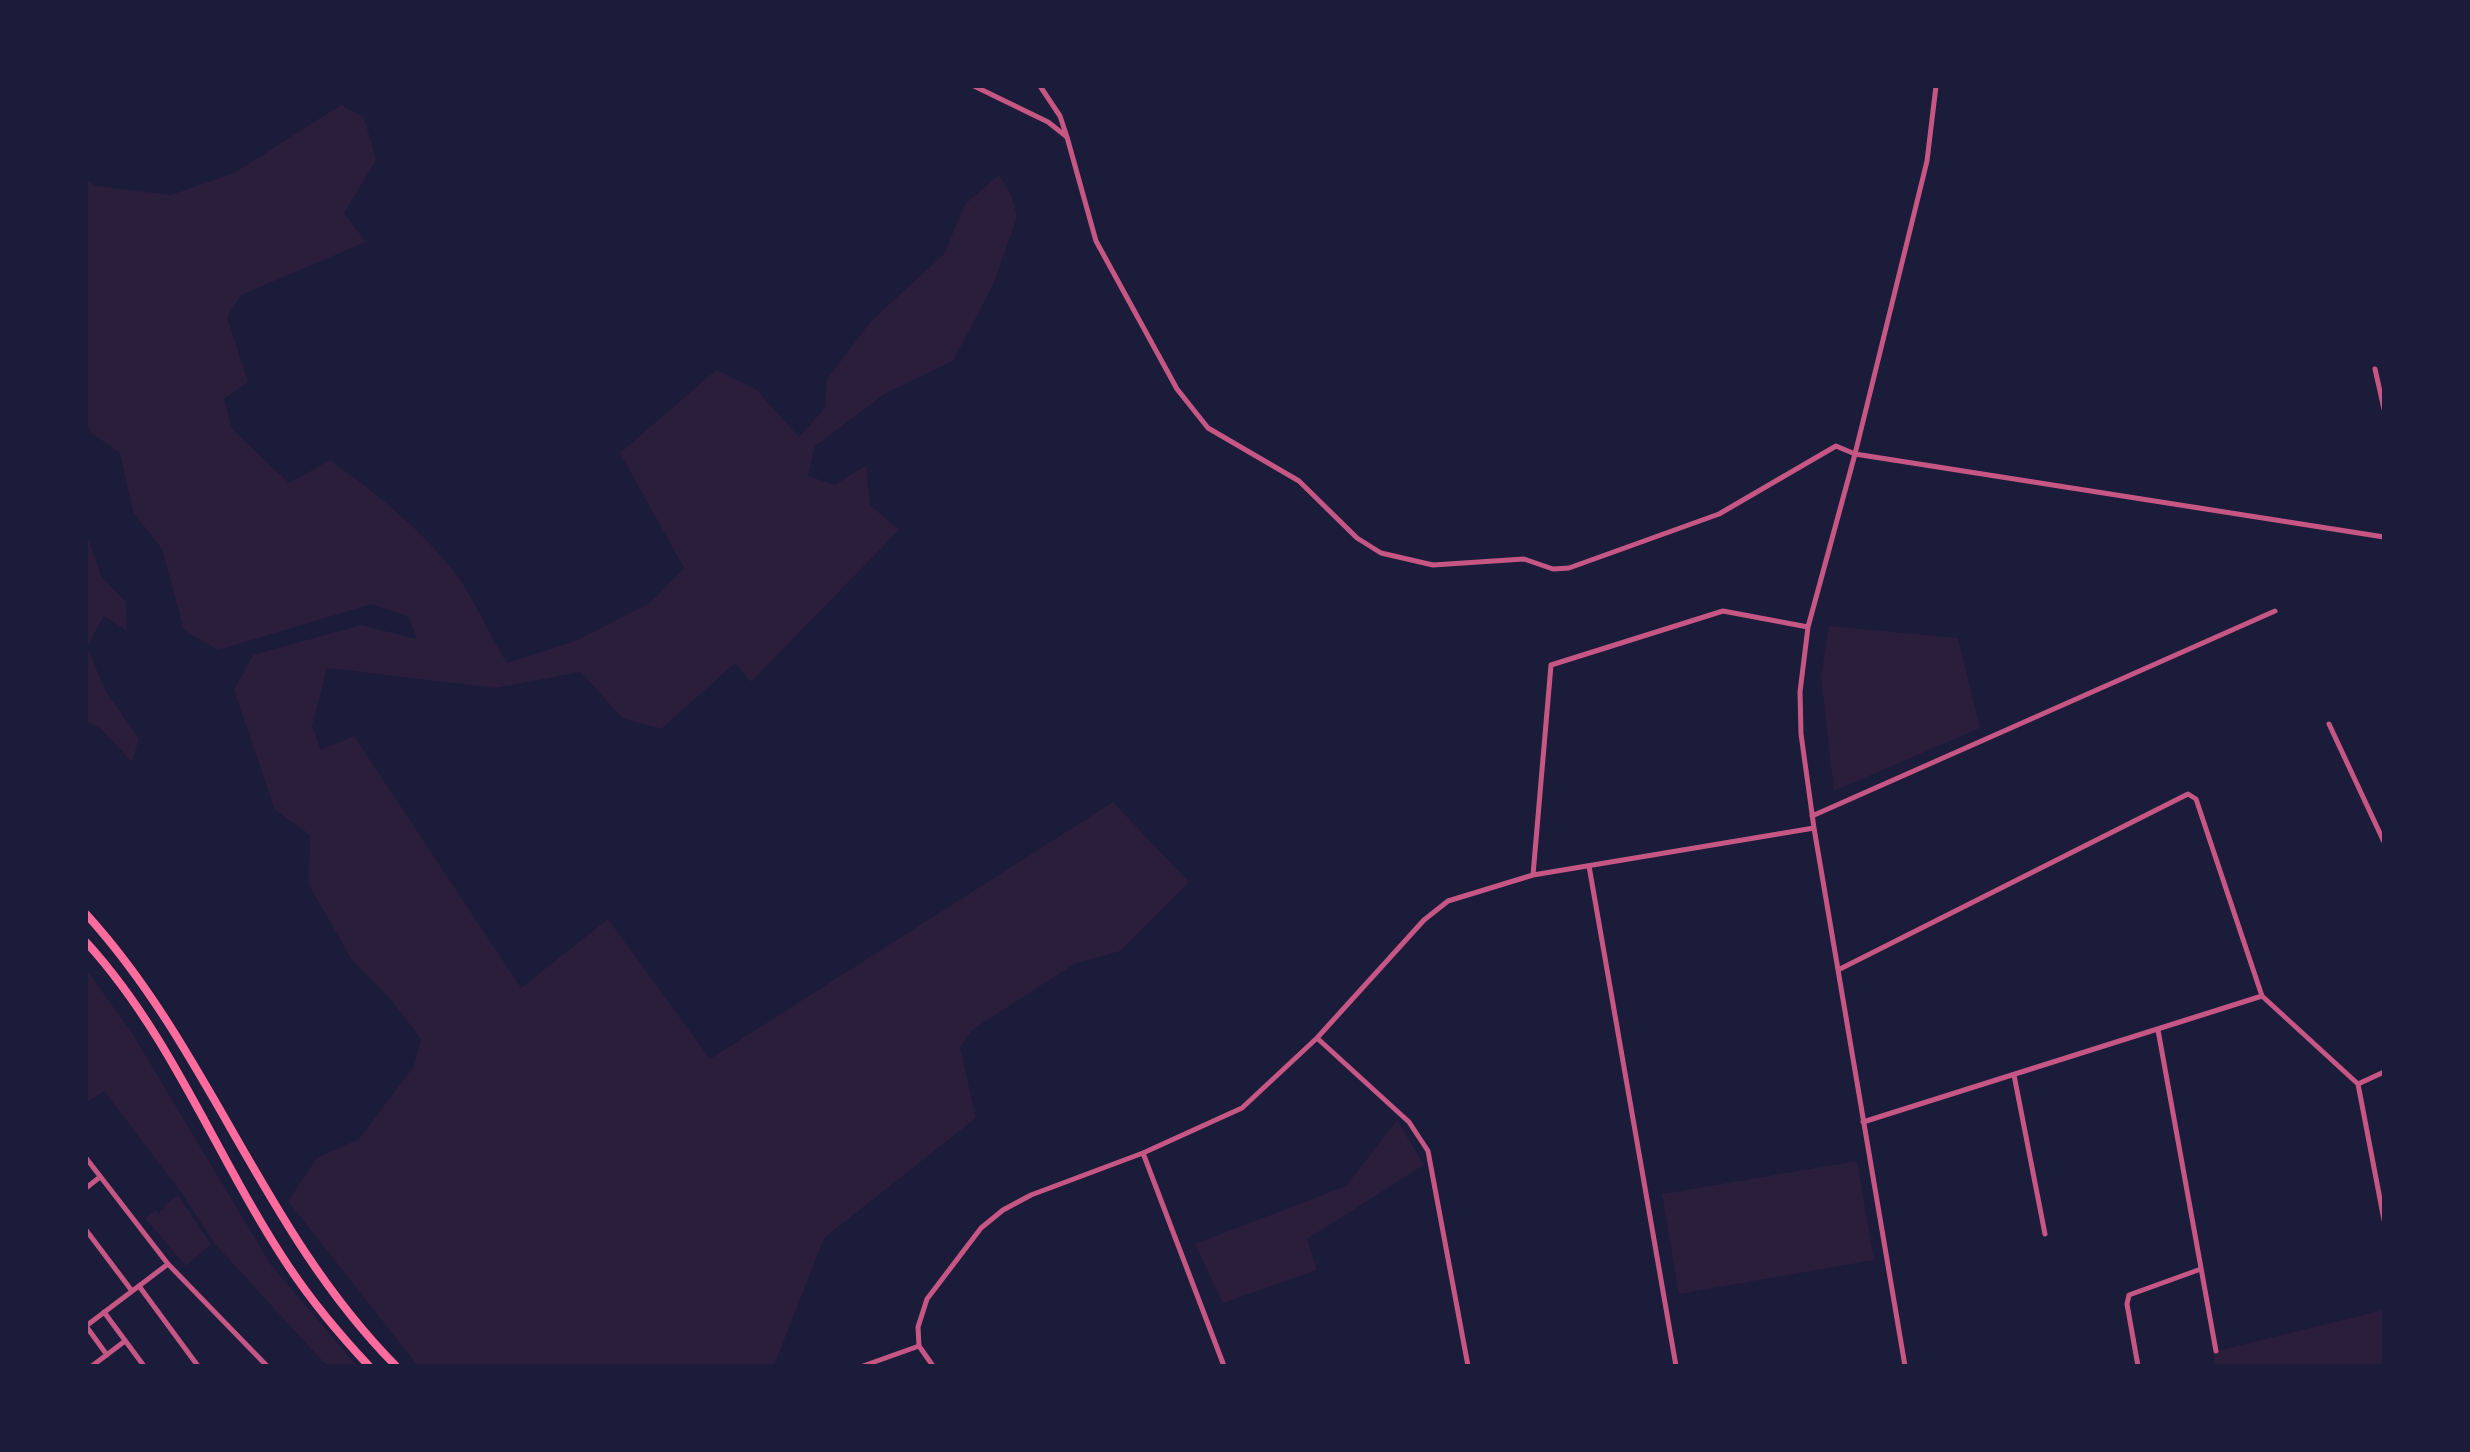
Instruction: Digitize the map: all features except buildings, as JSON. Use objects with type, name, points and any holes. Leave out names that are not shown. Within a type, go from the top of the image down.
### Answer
[{"type":"highway","points":[[86,914],[119,950],[164,1014],[303,1253],[348,1313],[396,1366]]},
{"type":"highway","points":[[86,942],[117,980],[169,1058],[288,1265],[316,1305],[369,1366]]},
{"type":"street","points":[[974,86],[1048,122],[1067,137]]},
{"type":"street","points":[[1040,86],[1060,116],[1096,241],[1187,405],[1208,428],[1313,492],[1357,538],[1381,553],[1433,565],[1524,559],[1553,569],[1569,568],[1719,514],[1836,446],[1855,454],[2384,537]]},
{"type":"street","points":[[1905,1366],[1812,816],[1800,706],[1808,627],[1855,454],[1927,161],[1936,86]]},
{"type":"street","points":[[2375,369],[2384,409]]},
{"type":"street","points":[[1533,875],[1551,665],[1723,611],[1808,627]]},
{"type":"street","points":[[1812,816],[2275,611]]},
{"type":"street","points":[[2329,724],[2384,842]]},
{"type":"street","points":[[1838,970],[2188,794],[2196,799],[2262,996],[2358,1084],[2384,1220]]},
{"type":"street","points":[[933,1366],[919,1346],[918,1327],[927,1299],[981,1228],[1031,1195],[1143,1153],[1242,1108],[1317,1038],[1437,909],[1462,893],[1533,875],[1814,828]]},
{"type":"street","points":[[1589,866],[1676,1366]]},
{"type":"street","points":[[1863,1122],[2262,996]]},
{"type":"street","points":[[2158,1030],[2216,1351]]},
{"type":"street","points":[[1317,1038],[1409,1122],[1428,1151],[1468,1366]]},
{"type":"street","points":[[2358,1084],[2384,1072]]},
{"type":"street","points":[[2014,1075],[2045,1234]]},
{"type":"street","points":[[1143,1153],[1224,1366]]},
{"type":"street","points":[[86,1158],[168,1264],[267,1366]]},
{"type":"street","points":[[86,1188],[100,1177]]},
{"type":"street","points":[[87,1235],[132,1291]]},
{"type":"street","points":[[107,1355],[86,1326],[168,1264]]},
{"type":"street","points":[[2138,1366],[2127,1304],[2129,1295],[2132,1291],[2201,1269]]},
{"type":"street","points":[[139,1286],[198,1366]]},
{"type":"street","points":[[104,1312],[144,1366]]},
{"type":"street","points":[[92,1366],[125,1341]]},
{"type":"street","points":[[863,1366],[919,1346]]},
{"type":"shaded area","points":[[341,105],[364,117],[376,160],[344,213],[366,242],[241,295],[227,317],[248,382],[224,399],[232,429],[289,483],[330,460],[398,514],[430,544],[458,577],[507,663],[575,641],[650,603],[684,568],[620,453],[716,370],[756,389],[799,437],[825,408],[827,379],[871,321],[944,254],[965,204],[999,175],[1012,197],[1017,217],[993,285],[953,361],[886,393],[815,446],[808,476],[835,485],[866,465],[870,505],[899,530],[751,682],[735,663],[661,729],[622,718],[581,672],[495,688],[327,668],[312,726],[321,750],[354,736],[521,988],[608,919],[710,1059],[1113,802],[1189,882],[1120,951],[1074,964],[972,1030],[960,1047],[976,1118],[824,1238],[774,1366],[418,1366],[288,1201],[317,1158],[359,1139],[414,1066],[421,1039],[391,1000],[352,960],[309,885],[310,835],[275,810],[234,690],[253,655],[361,625],[417,639],[409,617],[372,604],[218,650],[184,630],[162,549],[133,512],[120,453],[91,433],[86,424],[86,180],[96,186],[171,195],[234,173]]},
{"type":"shaded area","points":[[86,532],[101,576],[126,602],[127,631],[104,616],[87,646],[105,690],[139,739],[132,762],[100,728],[86,722]]},
{"type":"shaded area","points":[[1829,626],[1958,638],[1980,728],[1834,791],[1821,676]]},
{"type":"shaded area","points":[[86,969],[132,1033],[271,1265],[357,1366],[327,1366],[215,1244],[181,1192],[104,1091],[86,1103]]},
{"type":"shaded area","points":[[1397,1120],[1424,1165],[1307,1239],[1317,1270],[1223,1303],[1195,1244],[1346,1186]]},
{"type":"shaded area","points":[[1857,1161],[1874,1260],[1679,1294],[1662,1194]]},
{"type":"shaded area","points":[[178,1195],[211,1244],[186,1266],[145,1218],[156,1210],[160,1215],[160,1208],[164,1210],[164,1205]]},
{"type":"shaded area","points":[[2384,1310],[2384,1366],[2215,1366],[2213,1352]]}]
